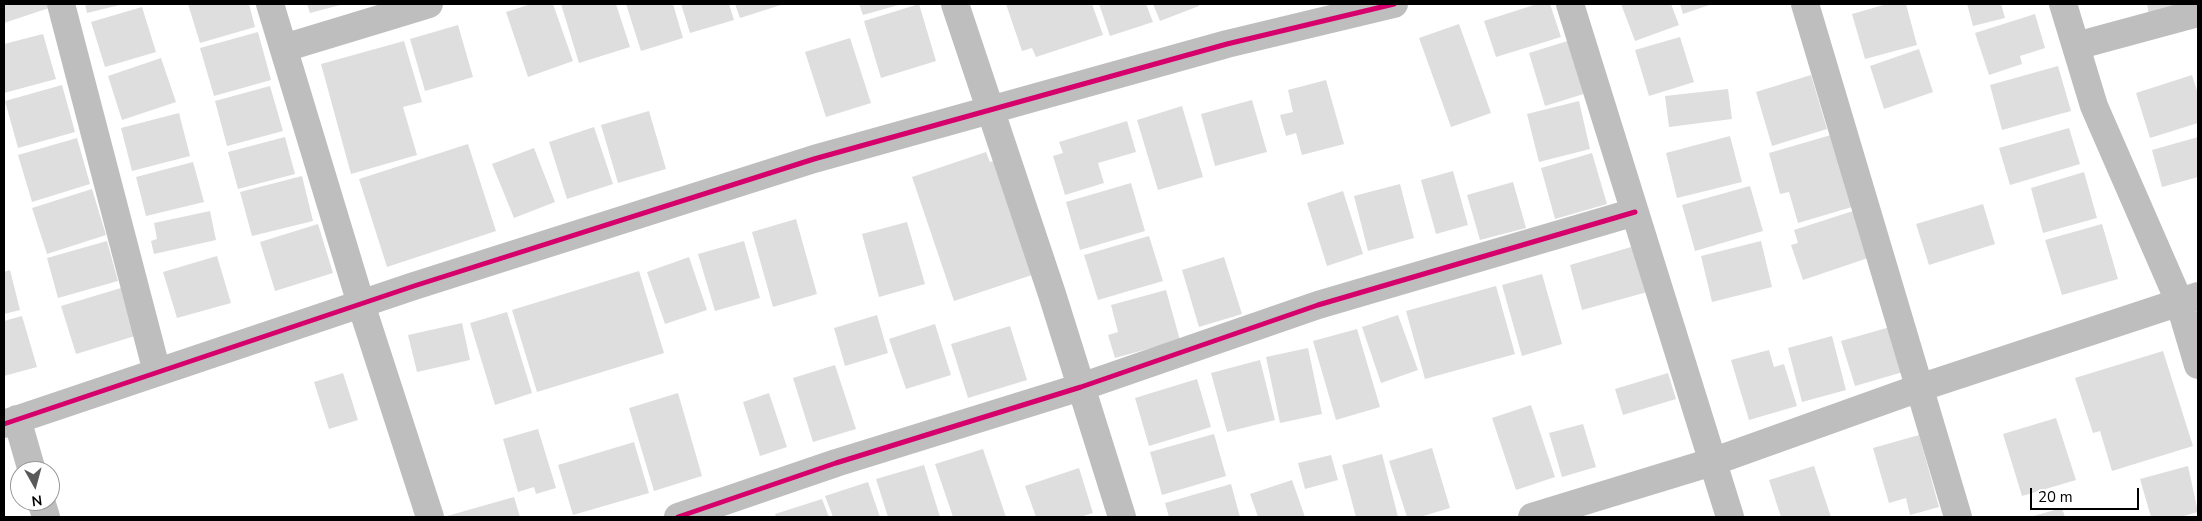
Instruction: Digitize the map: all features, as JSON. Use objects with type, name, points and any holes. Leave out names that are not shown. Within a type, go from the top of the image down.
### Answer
[{"type":"street","points":[[61,4],[157,372]]},
{"type":"street","points":[[270,4],[361,304],[430,517]]},
{"type":"street","points":[[284,48],[428,4]]},
{"type":"street","points":[[955,4],[1122,517]]},
{"type":"street","points":[[28,461],[10,421],[361,304],[814,159],[1227,44],[1394,4]]},
{"type":"street","points":[[1570,4],[1730,517]]},
{"type":"street","points":[[1805,4],[1958,517]]},
{"type":"street","points":[[2063,4],[2094,106],[2189,299],[2198,365]]},
{"type":"street","points":[[2076,46],[2198,13]]},
{"type":"street","points":[[678,517],[836,463],[1081,387],[1318,305],[1635,212]]},
{"type":"street","points":[[1532,517],[1712,462],[1919,388],[2189,299]]},
{"type":"building","points":[[4,4],[48,4],[49,8],[4,23]]},
{"type":"building","points":[[85,4],[124,4],[87,13]]},
{"type":"building","points":[[188,4],[249,4],[255,27],[200,43]]},
{"type":"building","points":[[307,4],[344,4],[310,13]]},
{"type":"building","points":[[531,4],[553,4],[573,61],[528,77],[506,12]]},
{"type":"building","points":[[561,4],[616,4],[630,47],[579,63]]},
{"type":"building","points":[[626,4],[673,4],[683,38],[641,51]]},
{"type":"building","points":[[681,4],[729,4],[734,20],[690,33]]},
{"type":"building","points":[[735,4],[784,4],[740,18]]},
{"type":"building","points":[[859,4],[902,4],[863,15]]},
{"type":"building","points":[[919,4],[936,61],[881,78],[864,21]]},
{"type":"building","points":[[1006,4],[1092,4],[1103,35],[1036,57],[1032,48],[1022,51]]},
{"type":"building","points":[[1099,4],[1146,4],[1153,22],[1110,36]]},
{"type":"building","points":[[1153,4],[1198,4],[1199,6],[1160,21]]},
{"type":"building","points":[[1537,4],[1550,4],[1561,37],[1496,57],[1484,21]]},
{"type":"building","points":[[1621,4],[1671,4],[1679,25],[1635,41]]},
{"type":"building","points":[[1680,4],[1712,4],[1683,14]]},
{"type":"building","points":[[1887,4],[1906,4],[1917,45],[1865,59],[1852,14]]},
{"type":"building","points":[[1967,4],[2001,4],[2005,18],[1973,26]]},
{"type":"building","points":[[2147,4],[2198,4],[2149,16]]},
{"type":"building","points":[[142,7],[156,52],[105,67],[91,22]]},
{"type":"building","points":[[2035,14],[2045,48],[2020,56],[2022,64],[1989,75],[1975,33]]},
{"type":"building","points":[[1459,24],[1491,113],[1451,127],[1419,38]]},
{"type":"building","points":[[458,25],[473,77],[425,91],[410,39]]},
{"type":"building","points":[[258,32],[271,80],[214,96],[200,48]]},
{"type":"building","points":[[43,34],[56,79],[4,93],[4,44]]},
{"type":"building","points":[[1680,37],[1694,82],[1649,96],[1635,50]]},
{"type":"building","points":[[850,38],[871,103],[826,117],[805,52]]},
{"type":"building","points":[[1574,39],[1590,92],[1545,106],[1529,53]]},
{"type":"building","points":[[404,41],[422,102],[403,107],[417,155],[351,174],[321,64]]},
{"type":"building","points":[[1919,49],[1933,92],[1884,109],[1870,66]]},
{"type":"building","points":[[161,58],[176,102],[122,120],[108,76]]},
{"type":"building","points":[[2058,66],[2071,111],[2002,130],[1990,85]]},
{"type":"building","points":[[1811,75],[1827,129],[1772,146],[1756,92]]},
{"type":"building","points":[[2192,75],[2198,94],[2198,123],[2150,138],[2136,93]]},
{"type":"building","points":[[1326,80],[1344,144],[1302,155],[1296,133],[1286,136],[1280,115],[1293,112],[1288,90]]},
{"type":"building","points":[[62,85],[75,132],[18,148],[5,101]]},
{"type":"building","points":[[270,86],[283,131],[227,146],[215,101]]},
{"type":"building","points":[[1728,89],[1732,119],[1669,127],[1665,96]]},
{"type":"building","points":[[1252,100],[1267,152],[1215,166],[1201,114]]},
{"type":"building","points":[[1579,101],[1590,149],[1539,162],[1527,114]]},
{"type":"building","points":[[1182,106],[1203,177],[1158,190],[1137,120]]},
{"type":"building","points":[[649,111],[666,169],[618,183],[601,125]]},
{"type":"building","points":[[179,113],[190,156],[132,171],[121,128]]},
{"type":"building","points":[[1127,121],[1136,152],[1098,163],[1104,183],[1065,195],[1053,156],[1063,153],[1059,142]]},
{"type":"building","points":[[594,127],[613,184],[567,199],[549,142]]},
{"type":"building","points":[[2069,128],[2080,164],[2010,185],[1999,148]]},
{"type":"building","points":[[1831,135],[1852,207],[1798,223],[1789,192],[1780,194],[1769,153]]},
{"type":"building","points":[[1730,136],[1742,182],[1677,198],[1666,153]]},
{"type":"building","points":[[285,137],[295,174],[238,189],[228,152]]},
{"type":"building","points":[[2198,137],[2198,177],[2162,187],[2152,150]]},
{"type":"building","points":[[77,138],[90,184],[32,202],[18,155]]},
{"type":"building","points":[[468,144],[496,231],[387,267],[359,179]]},
{"type":"building","points":[[534,148],[555,202],[514,218],[492,164]]},
{"type":"building","points":[[986,152],[990,162],[996,160],[1035,274],[954,301],[912,177]]},
{"type":"building","points":[[1592,153],[1607,204],[1555,219],[1541,168]]},
{"type":"building","points":[[193,162],[204,202],[146,216],[136,177]]},
{"type":"building","points":[[1453,171],[1468,225],[1436,234],[1421,180]]},
{"type":"building","points":[[2084,172],[2097,218],[2043,233],[2031,188]]},
{"type":"building","points":[[302,176],[313,221],[252,236],[240,192]]},
{"type":"building","points":[[1513,182],[1526,228],[1480,240],[1467,195]]},
{"type":"building","points":[[1131,183],[1145,231],[1080,250],[1066,202]]},
{"type":"building","points":[[1400,184],[1414,238],[1368,251],[1354,196]]},
{"type":"building","points":[[1750,186],[1763,231],[1695,251],[1682,205]]},
{"type":"building","points":[[92,189],[106,235],[47,254],[32,208]]},
{"type":"building","points":[[1343,191],[1363,254],[1327,266],[1307,203]]},
{"type":"building","points":[[1983,204],[1995,244],[1929,265],[1916,224]]},
{"type":"building","points":[[210,211],[216,240],[154,254],[151,241],[157,239],[154,223]]},
{"type":"building","points":[[1853,211],[1868,258],[1803,280],[1791,245],[1798,243],[1794,230]]},
{"type":"building","points":[[796,219],[817,294],[773,307],[752,232]]},
{"type":"building","points":[[907,222],[925,284],[879,297],[862,234]]},
{"type":"building","points":[[318,224],[333,273],[275,291],[260,242]]},
{"type":"building","points":[[2102,224],[2118,279],[2062,295],[2045,240]]},
{"type":"building","points":[[1149,236],[1163,281],[1098,300],[1084,255]]},
{"type":"building","points":[[107,241],[118,281],[58,298],[47,258]]},
{"type":"building","points":[[744,241],[760,298],[715,311],[698,254]]},
{"type":"building","points":[[1761,241],[1772,287],[1712,302],[1701,256]]},
{"type":"building","points":[[1638,245],[1651,291],[1582,310],[1570,265]]},
{"type":"building","points":[[217,256],[231,303],[177,318],[163,272]]},
{"type":"building","points":[[689,257],[707,310],[665,324],[647,272]]},
{"type":"building","points":[[1224,257],[1242,314],[1199,327],[1182,270]]},
{"type":"building","points":[[10,270],[20,310],[4,314],[4,272]]},
{"type":"building","points":[[639,271],[664,353],[537,392],[512,310]]},
{"type":"building","points":[[1542,274],[1562,344],[1522,356],[1502,285]]},
{"type":"building","points":[[1496,286],[1515,354],[1425,379],[1406,311]]},
{"type":"building","points":[[121,288],[135,336],[76,354],[61,306]]},
{"type":"building","points":[[1166,290],[1180,340],[1115,358],[1108,335],[1118,332],[1111,305]]},
{"type":"building","points":[[507,312],[532,393],[495,405],[470,323]]},
{"type":"building","points":[[877,315],[888,353],[845,366],[834,328]]},
{"type":"building","points":[[1398,315],[1418,370],[1381,383],[1362,327]]},
{"type":"building","points":[[22,316],[37,367],[4,376],[4,321]]},
{"type":"building","points":[[462,323],[470,360],[417,372],[408,335]]},
{"type":"building","points":[[935,324],[951,375],[906,389],[889,339]]},
{"type":"building","points":[[1010,326],[1027,380],[968,398],[951,344]]},
{"type":"building","points":[[1890,327],[1903,372],[1855,386],[1841,341]]},
{"type":"building","points":[[1357,329],[1380,407],[1336,420],[1313,341]]},
{"type":"building","points":[[1832,336],[1846,390],[1802,402],[1788,348]]},
{"type":"building","points":[[1308,348],[1322,414],[1280,423],[1266,357]]},
{"type":"building","points":[[1769,350],[1774,367],[1784,364],[1797,406],[1749,420],[1731,360]]},
{"type":"building","points":[[2163,351],[2193,446],[2112,471],[2100,431],[2093,433],[2075,378]]},
{"type":"building","points":[[1260,360],[1275,420],[1227,432],[1211,373]]},
{"type":"building","points":[[835,365],[856,429],[813,442],[793,378]]},
{"type":"building","points":[[343,373],[358,420],[329,429],[314,382]]},
{"type":"building","points":[[1668,373],[1676,399],[1623,415],[1615,389]]},
{"type":"building","points":[[1197,379],[1211,427],[1149,446],[1135,398]]},
{"type":"building","points":[[678,393],[702,476],[654,491],[629,408]]},
{"type":"building","points":[[769,393],[787,447],[760,456],[743,402]]},
{"type":"building","points":[[1531,405],[1555,477],[1516,490],[1492,418]]},
{"type":"building","points":[[2056,418],[2076,480],[2022,496],[2003,434]]},
{"type":"building","points":[[1583,424],[1596,467],[1562,477],[1549,433]]},
{"type":"building","points":[[538,429],[556,488],[536,494],[534,487],[518,492],[503,439]]},
{"type":"building","points":[[1214,434],[1226,476],[1162,495],[1150,452]]},
{"type":"building","points":[[1919,435],[1939,507],[1910,515],[1906,498],[1889,503],[1873,448]]},
{"type":"building","points":[[634,442],[649,493],[573,515],[558,465]]},
{"type":"building","points":[[1432,448],[1450,508],[1420,517],[1407,517],[1389,461]]},
{"type":"building","points":[[983,449],[1006,517],[953,517],[935,464]]},
{"type":"building","points":[[1382,454],[1398,517],[1356,517],[1342,465]]},
{"type":"building","points":[[1331,455],[1338,480],[1305,489],[1298,463]]},
{"type":"building","points":[[924,465],[940,517],[888,517],[876,479]]},
{"type":"building","points":[[1814,466],[1831,517],[1781,517],[1769,480]]},
{"type":"building","points":[[2188,466],[2198,512],[2180,517],[2151,517],[2140,479]]},
{"type":"building","points":[[1079,468],[1093,513],[1080,517],[1036,517],[1025,486]]},
{"type":"building","points":[[1292,480],[1305,517],[1258,517],[1250,494]]},
{"type":"building","points":[[868,482],[880,517],[833,517],[825,496]]},
{"type":"building","points":[[1231,484],[1240,517],[1169,517],[1165,503]]},
{"type":"building","points":[[514,497],[520,517],[447,516]]},
{"type":"building","points":[[822,499],[829,517],[776,517],[775,514]]},
{"type":"building","points":[[2062,508],[2065,517],[2030,517]]},
{"type":"cycle path","points":[[4,424],[414,286],[814,159],[1227,44],[1394,4]]},
{"type":"cycle path","points":[[678,517],[836,463],[1081,387],[1318,305],[1635,212]]}]
